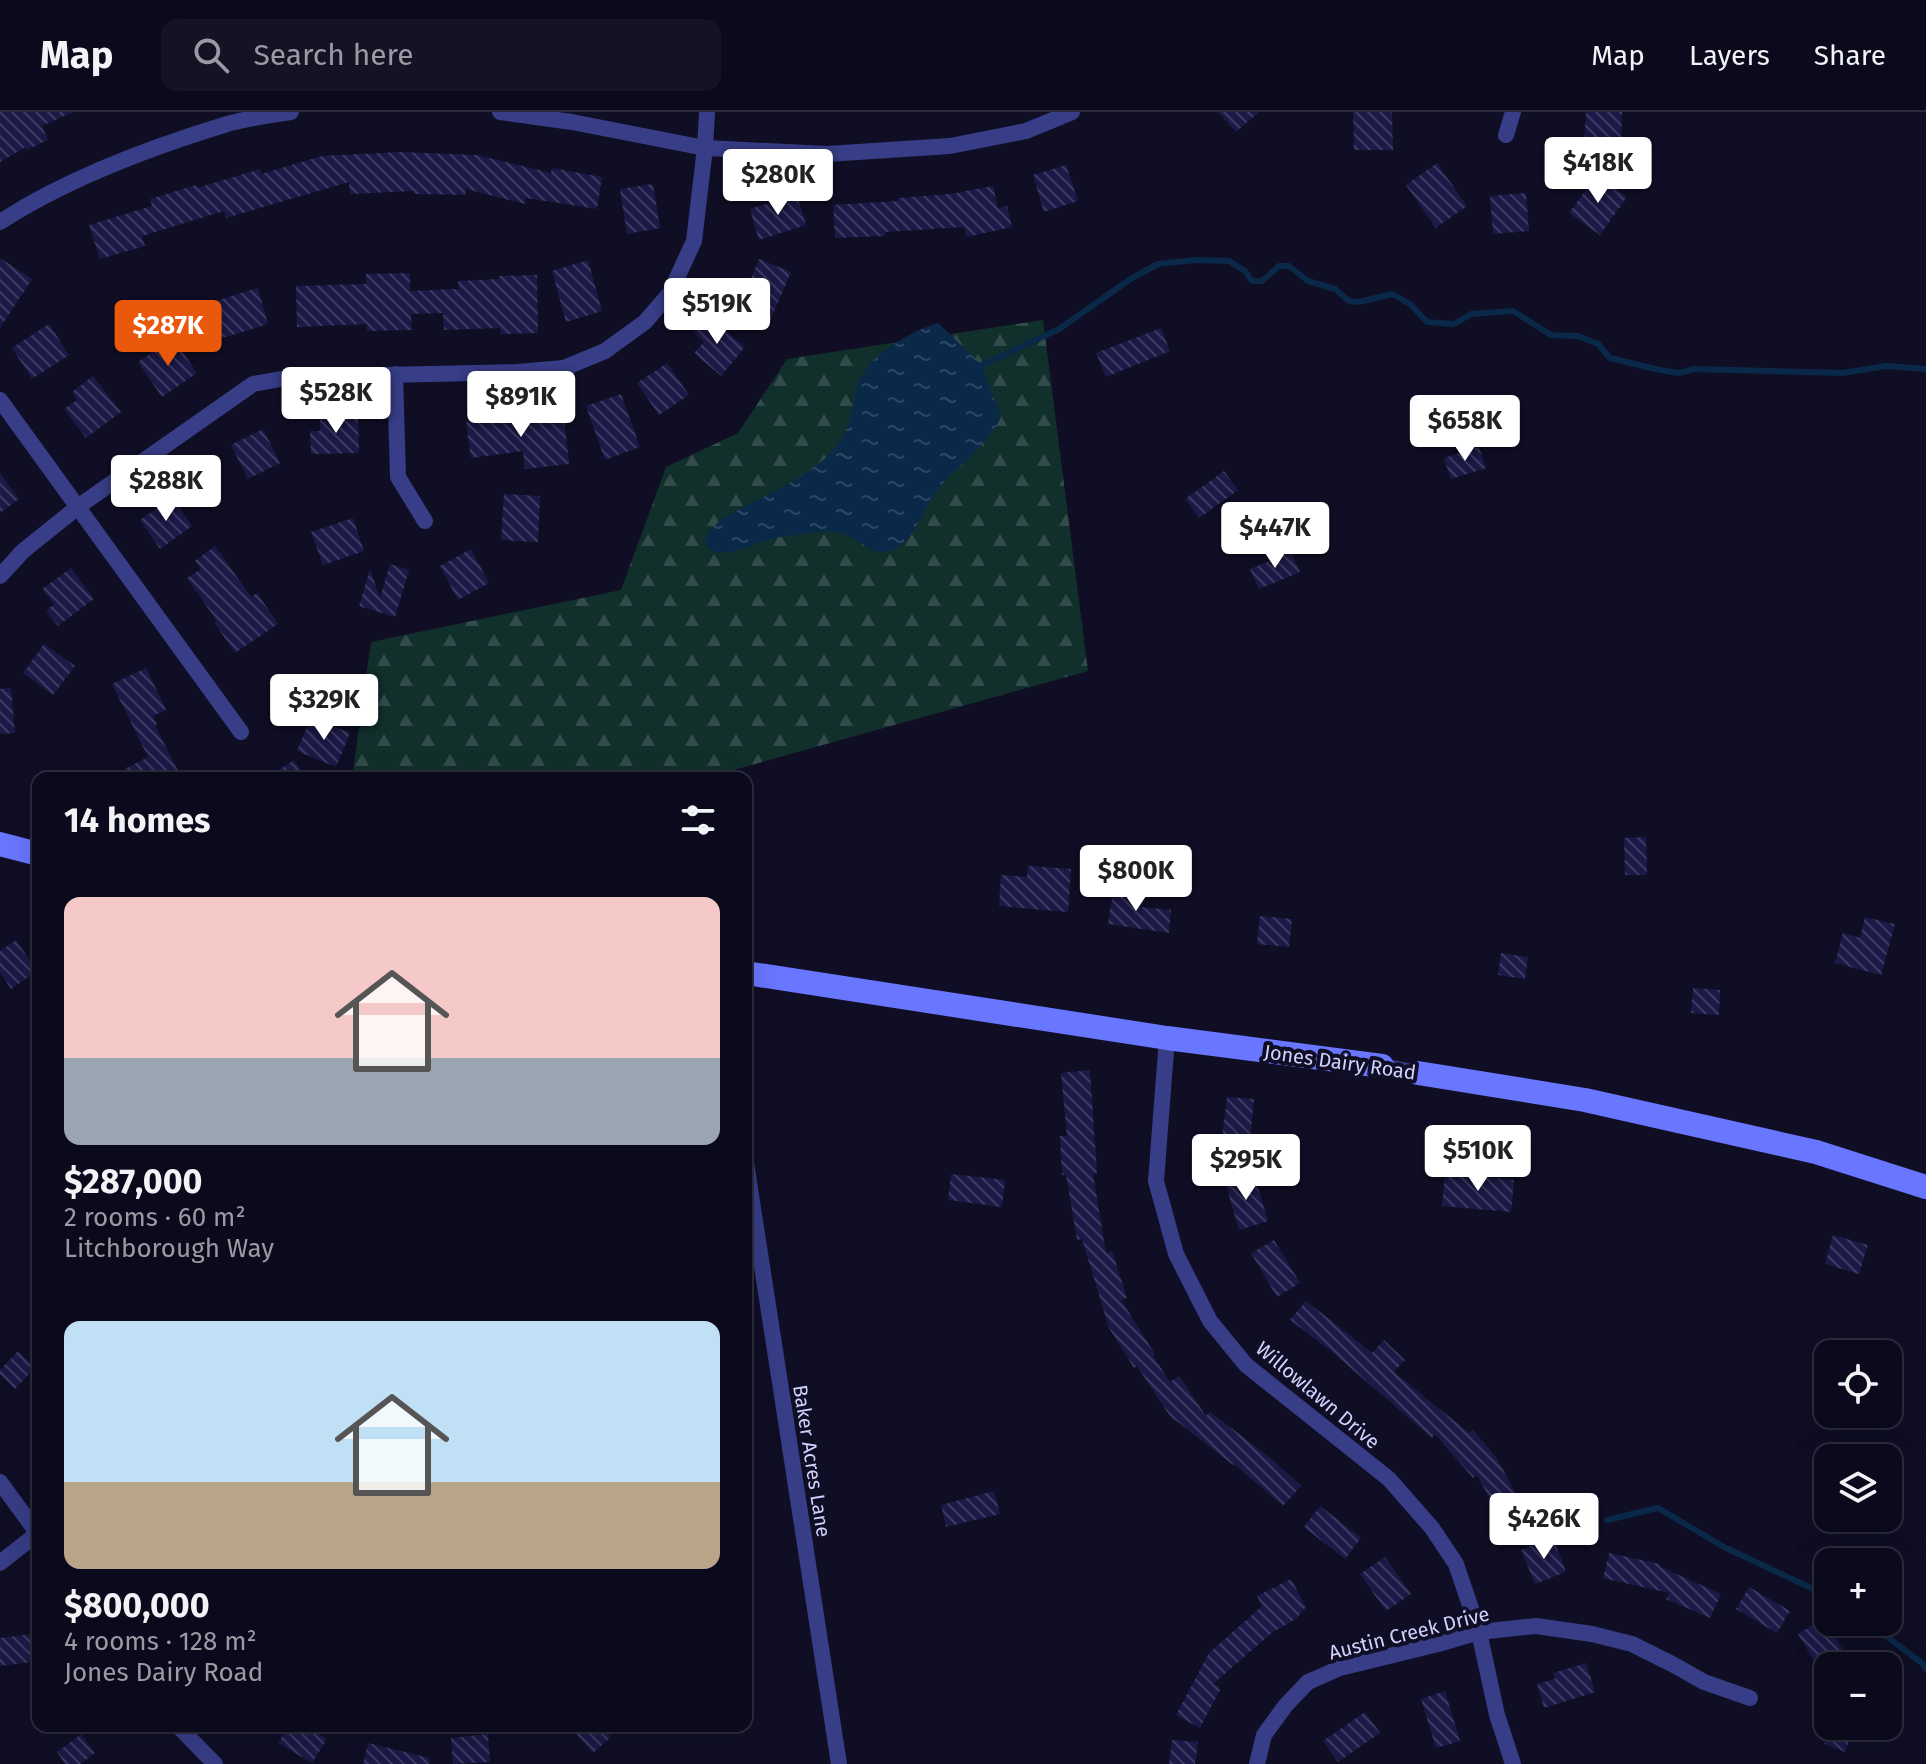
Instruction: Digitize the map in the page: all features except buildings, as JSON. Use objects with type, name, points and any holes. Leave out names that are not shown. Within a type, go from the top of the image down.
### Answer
[{"type":"street","points":[[0,222],[27,205],[107,166],[227,124],[291,112]]},
{"type":"street","points":[[500,112],[572,122],[705,148],[827,154],[950,146],[1026,131],[1072,112]]},
{"type":"street","points":[[0,576],[23,551],[79,506],[253,384],[292,377],[518,372],[564,368],[605,351],[645,322],[670,293],[694,241],[707,112]]},
{"type":"street","points":[[1506,135],[1513,112]]},
{"type":"street","points":[[395,374],[398,477],[425,521]]},
{"type":"street","points":[[0,400],[241,732]]},
{"type":"street","points":[[0,844],[32,852]]},
{"type":"street","name":"Jones Dairy Road","points":[[752,974],[1167,1038],[1382,1066],[1585,1100],[1816,1152],[1926,1187]]},
{"type":"street","name":"Willowlawn Drive","points":[[1167,1038],[1156,1181],[1176,1254],[1210,1321],[1246,1365],[1389,1479],[1432,1528],[1456,1564],[1479,1632],[1497,1715],[1513,1764]]},
{"type":"street","name":"Baker Acres Lane","points":[[752,1202],[839,1764]]},
{"type":"street","points":[[0,1482],[32,1526]]},
{"type":"street","points":[[0,1563],[32,1539]]},
{"type":"street","name":"Austin Creek Drive","points":[[1257,1764],[1264,1735],[1308,1682],[1340,1668],[1479,1632],[1536,1626],[1592,1634],[1632,1644],[1704,1682],[1750,1698]]},
{"type":"street","points":[[184,1732],[215,1764]]},
{"type":"green space","points":[[1043,320],[1088,671],[726,772],[353,772],[371,642],[621,590],[666,467],[738,433],[787,359]]},
{"type":"water","points":[[938,323],[981,364],[1001,417],[987,438],[942,485],[902,544],[880,552],[845,534],[824,531],[775,538],[736,551],[718,552],[705,543],[710,530],[723,518],[802,476],[829,454],[844,435],[858,384],[871,363],[903,338]]},
{"type":"waterway","points":[[978,367],[1059,329],[1132,278],[1158,264],[1195,260],[1229,261],[1245,271],[1252,281],[1262,281],[1279,266],[1289,266],[1308,281],[1335,289],[1349,301],[1359,302],[1392,294],[1410,304],[1427,322],[1454,324],[1471,314],[1513,311],[1551,335],[1578,336],[1598,344],[1610,358],[1679,373],[1694,369],[1843,373],[1886,366],[1926,369]]},
{"type":"waterway","points":[[1607,1520],[1658,1508],[1724,1547],[1814,1589]]},
{"type":"waterway","points":[[1886,1636],[1926,1669]]}]
